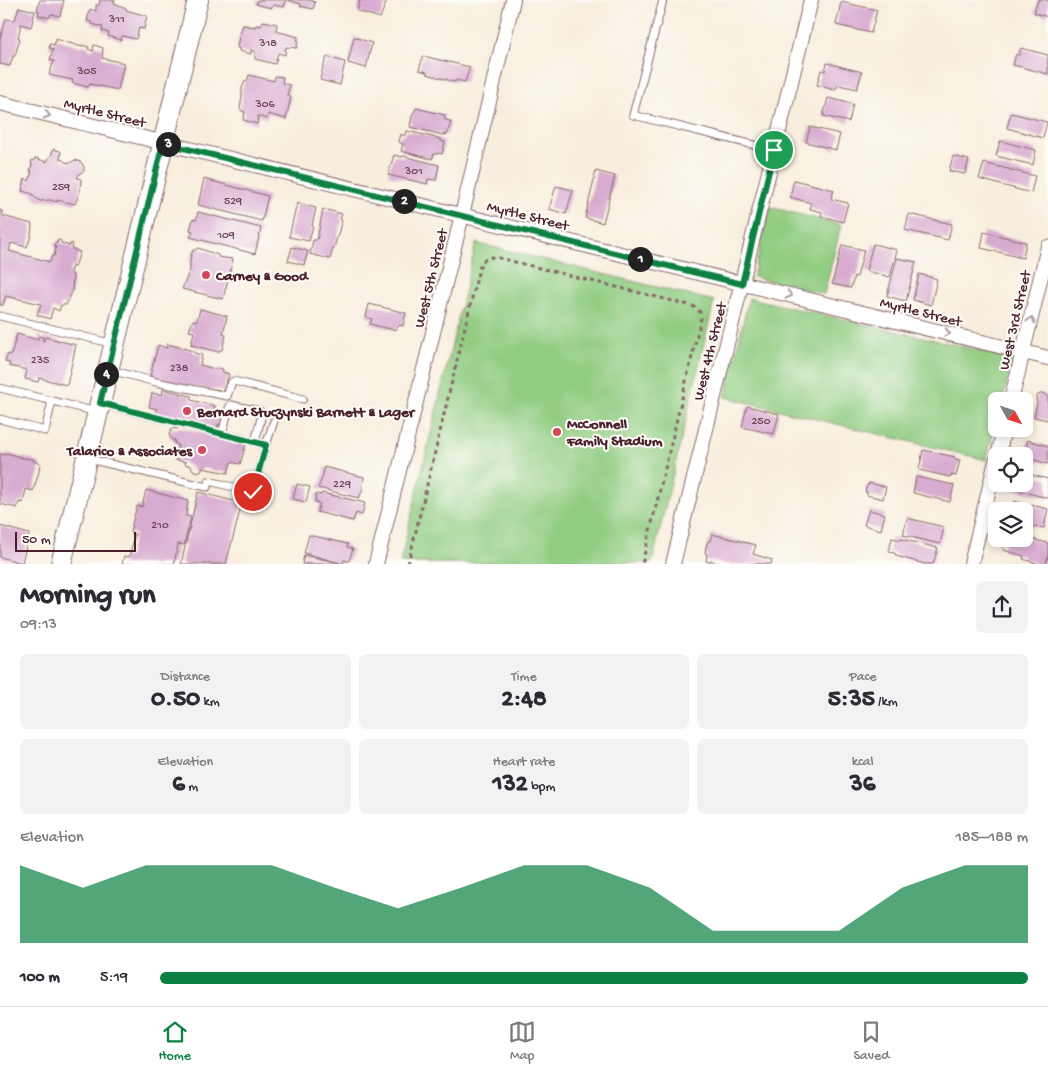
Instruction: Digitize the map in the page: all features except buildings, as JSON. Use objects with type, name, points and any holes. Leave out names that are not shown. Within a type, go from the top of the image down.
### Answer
[{"type":"main road","points":[[61,564],[198,0]]},
{"type":"street","name":"West 5th Street","points":[[376,564],[513,0]]},
{"type":"street","name":"West 4th Street","points":[[673,564],[811,0]]},
{"type":"street","name":"Myrtle Street","points":[[0,104],[1048,358]]},
{"type":"street","name":"West 3rd Street","points":[[1013,392],[1048,246]]},
{"type":"street","points":[[971,564],[988,492]]},
{"type":"lane","points":[[663,0],[634,115],[774,150]]},
{"type":"lane","points":[[0,316],[114,344]]},
{"type":"lane","points":[[107,370],[227,396],[234,381],[303,399]]},
{"type":"lane","points":[[0,388],[52,401],[99,408],[266,445]]},
{"type":"lane","points":[[0,419],[45,431],[52,401]]},
{"type":"lane","points":[[222,434],[228,408],[231,405],[260,412],[262,414],[255,442]]},
{"type":"lane","points":[[86,458],[207,487],[209,481],[253,492],[274,421]]},
{"type":"path","points":[[408,564],[479,268],[484,259],[495,257],[694,306],[700,312],[701,319],[642,564]]},
{"type":"green space","points":[[770,207],[841,225],[824,294],[753,277]]},
{"type":"green space","name":"McConnell Family Stadium","points":[[476,243],[714,301],[652,563],[400,563]]},
{"type":"green space","points":[[749,298],[1014,358],[1005,392],[988,392],[988,438],[992,438],[986,460],[725,397]]},
{"type":"place","name":"Carney & Good","points":[[206,275]]},
{"type":"place","name":"Bernard Stuczynski Barnett & Lager","points":[[187,411]]},
{"type":"place","name":"McConnell Family Stadium","points":[[557,432]]},
{"type":"place","name":"Talarico & Associates","points":[[202,450]]},
{"type":"route","points":[[253,492],[266,445],[100,403],[163,143],[742,284],[774,150]]}]
